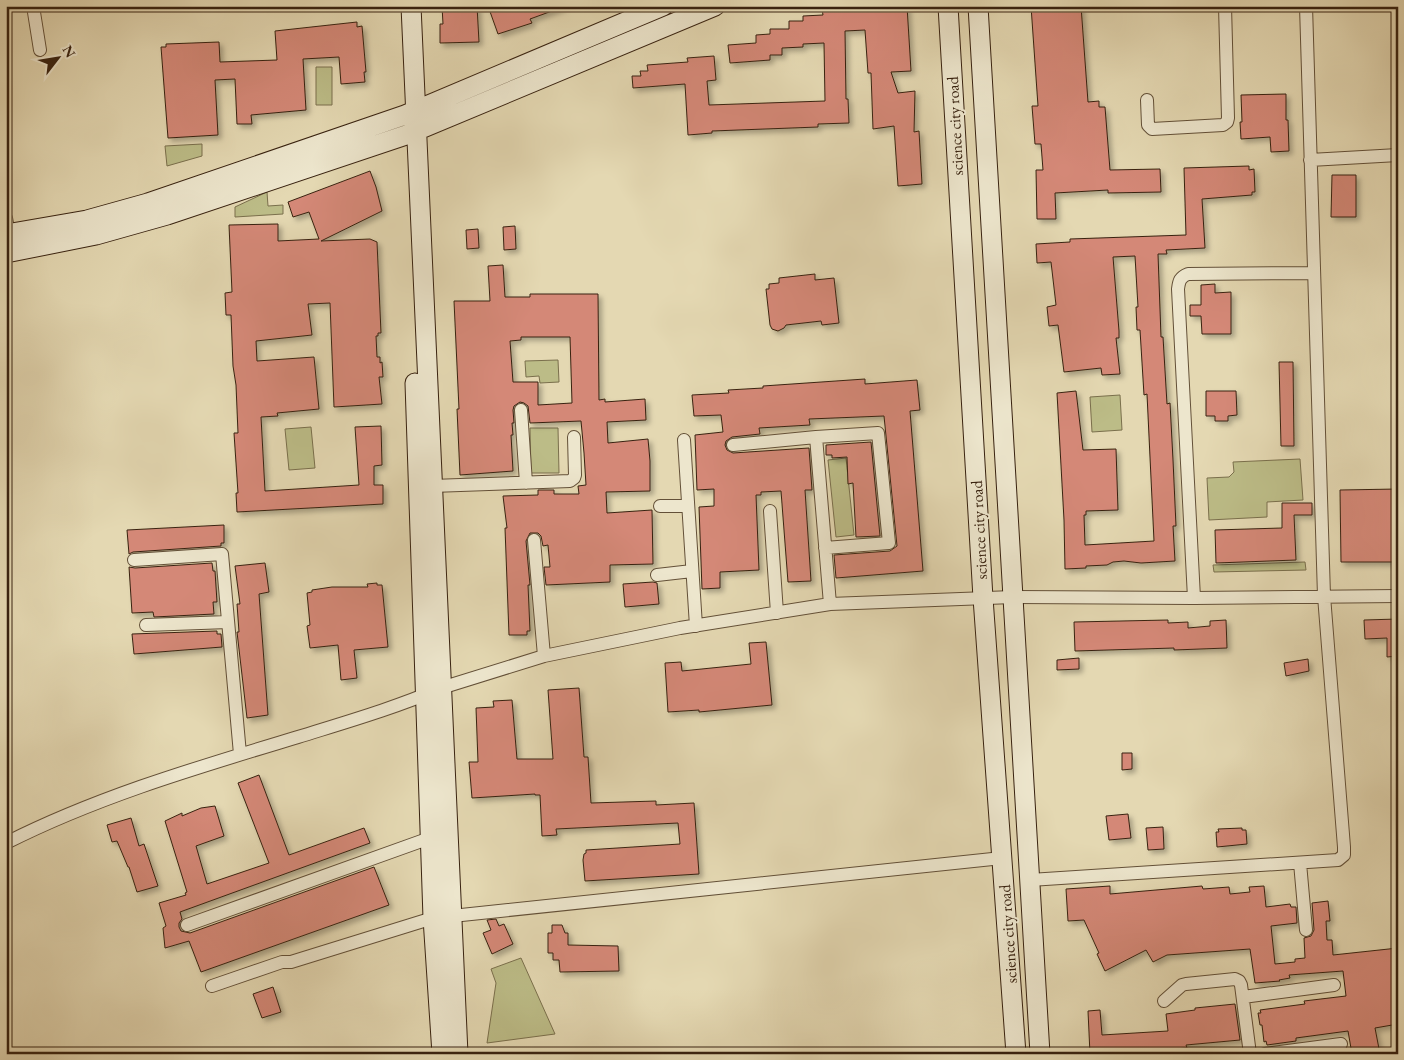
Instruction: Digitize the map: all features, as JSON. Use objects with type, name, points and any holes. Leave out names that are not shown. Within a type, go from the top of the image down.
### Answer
[{"type":"street","points":[[33,6],[40,50]]},
{"type":"street","points":[[399,6],[411,113],[432,486],[433,691],[430,838],[442,917],[458,1054]]},
{"type":"street","points":[[411,113],[412,6]]},
{"type":"street","points":[[663,6],[411,113],[148,203],[87,220],[7,229],[9,253],[96,235],[159,217],[412,132],[715,6]]},
{"type":"street","name":"science city road","points":[[948,6],[984,598],[1016,1054]]},
{"type":"street","points":[[978,6],[1040,1054]]},
{"type":"street","points":[[1147,100],[1148,124],[1152,130],[1223,125],[1227,122],[1225,6]]},
{"type":"street","points":[[1030,880],[1338,860],[1344,855],[1324,596],[1306,6]]},
{"type":"street","points":[[412,132],[442,917],[442,1054]]},
{"type":"street","points":[[1310,160],[1398,155]]},
{"type":"street","points":[[1194,598],[1179,280],[1188,274],[1314,273]]},
{"type":"street","points":[[521,410],[526,483]]},
{"type":"street","points":[[733,445],[878,433],[889,543],[825,548]]},
{"type":"street","points":[[816,437],[830,604]]},
{"type":"street","points":[[432,486],[570,480],[574,478],[574,438]]},
{"type":"street","points":[[684,440],[696,626]]},
{"type":"street","points":[[660,506],[688,506]]},
{"type":"street","points":[[770,512],[777,613]]},
{"type":"street","points":[[534,540],[544,656]]},
{"type":"street","points":[[134,560],[222,554],[240,754]]},
{"type":"street","points":[[657,574],[692,571]]},
{"type":"street","points":[[6,843],[33,830],[156,781],[544,656],[696,626],[830,604],[1013,597],[1398,596]]},
{"type":"street","points":[[146,625],[228,622]]},
{"type":"street","points":[[187,925],[430,838]]},
{"type":"street","points":[[212,986],[282,962],[291,962],[442,917],[1002,858]]},
{"type":"street","points":[[1300,863],[1306,930]]},
{"type":"street","points":[[1164,1001],[1182,985],[1235,978],[1239,980],[1250,1054]]},
{"type":"street","points":[[1242,997],[1334,985]]},
{"type":"street","points":[[1265,1054],[1341,1044]]},
{"type":"green space","points":[[316,67],[332,67],[332,105],[316,105]]},
{"type":"green space","points":[[202,144],[202,156],[167,166],[165,146]]},
{"type":"green space","points":[[267,192],[268,206],[283,205],[283,214],[235,217],[235,207]]},
{"type":"green space","points":[[558,360],[559,382],[540,383],[539,376],[526,377],[525,361]]},
{"type":"green space","points":[[1120,395],[1122,430],[1092,432],[1090,397]]},
{"type":"green space","points":[[311,427],[315,468],[289,470],[285,429]]},
{"type":"green space","points":[[530,428],[558,428],[559,473],[531,473]]},
{"type":"green space","points":[[846,458],[854,535],[836,537],[828,460]]},
{"type":"green space","points":[[1300,459],[1303,500],[1267,502],[1267,517],[1209,520],[1207,478],[1229,477],[1234,472],[1233,462]]},
{"type":"green space","points":[[1305,562],[1306,570],[1214,572],[1213,565]]},
{"type":"green space","points":[[521,958],[555,1034],[487,1043],[496,983],[491,969]]},
{"type":"building","points":[[442,6],[477,6],[479,42],[440,43],[440,24],[443,24]]},
{"type":"building","points":[[488,6],[563,7],[530,19],[532,23],[498,34]]},
{"type":"building","points":[[836,6],[907,6],[911,71],[891,72],[898,93],[915,91],[914,132],[919,131],[922,184],[898,186],[894,126],[873,129],[871,73],[868,73],[865,30],[845,31],[846,99],[848,99],[849,123],[818,124],[818,127],[712,131],[712,133],[688,135],[685,84],[633,88],[632,76],[641,76],[640,71],[648,71],[647,65],[688,62],[687,58],[714,56],[716,80],[707,81],[709,105],[825,101],[824,43],[782,48],[782,55],[770,55],[770,60],[730,63],[728,45],[756,43],[756,35],[770,34],[770,29],[789,29],[789,21],[803,21],[803,16],[823,15],[822,9],[836,9]]},
{"type":"building","points":[[1031,6],[1081,6],[1088,102],[1099,101],[1099,107],[1105,107],[1110,170],[1160,169],[1161,192],[1108,193],[1108,190],[1055,193],[1056,219],[1037,219],[1036,170],[1043,170],[1041,144],[1035,144],[1032,106],[1038,106]]},
{"type":"building","points":[[357,22],[357,27],[362,26],[366,72],[364,72],[365,82],[341,84],[339,57],[303,59],[306,110],[251,115],[252,124],[237,124],[235,79],[215,80],[218,135],[168,138],[161,47],[166,47],[166,44],[219,42],[220,62],[277,60],[275,31]]},
{"type":"building","points":[[1286,94],[1289,151],[1271,152],[1270,137],[1241,139],[1241,95]]},
{"type":"building","points":[[1249,166],[1249,170],[1254,169],[1255,192],[1252,192],[1252,195],[1202,199],[1205,248],[1166,250],[1167,254],[1158,254],[1161,337],[1163,337],[1167,404],[1170,403],[1176,526],[1173,526],[1175,561],[1141,563],[1124,561],[1113,562],[1107,565],[1086,566],[1086,568],[1065,569],[1057,393],[1076,391],[1083,450],[1116,449],[1118,510],[1086,511],[1086,515],[1084,515],[1085,545],[1154,541],[1147,394],[1144,395],[1140,330],[1137,330],[1136,307],[1138,307],[1135,256],[1113,257],[1119,331],[1119,338],[1116,338],[1120,374],[1102,375],[1101,368],[1064,372],[1058,325],[1049,326],[1047,307],[1056,305],[1051,262],[1037,263],[1036,244],[1070,242],[1070,239],[1186,235],[1184,168]]},
{"type":"building","points":[[370,171],[382,211],[321,241],[370,239],[377,242],[381,333],[378,333],[378,336],[376,336],[377,357],[380,357],[380,363],[382,362],[383,377],[379,377],[382,404],[334,407],[330,303],[308,304],[312,335],[256,341],[257,361],[314,357],[319,409],[277,413],[278,416],[261,417],[265,491],[359,485],[355,427],[381,426],[382,465],[374,466],[374,485],[383,485],[383,504],[237,512],[236,493],[238,493],[234,433],[238,433],[236,385],[233,366],[231,315],[226,315],[225,293],[232,292],[229,225],[278,224],[278,241],[319,239],[309,212],[293,217],[288,202]]},
{"type":"building","points":[[1332,175],[1356,175],[1356,217],[1331,217]]},
{"type":"building","points":[[515,226],[516,249],[504,250],[503,227]]},
{"type":"building","points":[[478,229],[479,248],[467,249],[466,230]]},
{"type":"building","points":[[503,265],[505,297],[530,297],[530,294],[598,294],[599,400],[605,399],[605,402],[645,399],[646,420],[607,422],[608,443],[648,439],[650,491],[606,492],[607,513],[652,510],[653,564],[610,565],[610,582],[546,585],[544,567],[550,567],[548,545],[543,546],[541,536],[538,533],[530,533],[526,541],[530,585],[528,585],[530,631],[527,631],[527,635],[509,635],[505,528],[507,528],[503,496],[538,495],[538,490],[554,490],[554,494],[579,494],[578,486],[586,485],[581,421],[530,423],[528,406],[520,402],[514,406],[513,410],[514,423],[512,423],[513,435],[511,435],[513,471],[460,475],[454,301],[490,301],[488,266]],"holes":[[[521,337],[570,337],[572,403],[538,405],[538,382],[513,382],[510,341],[521,340]]]},
{"type":"building","points":[[815,274],[815,280],[834,278],[839,323],[822,325],[821,321],[786,325],[778,331],[772,329],[766,289],[769,289],[769,284],[779,283],[779,278]]},
{"type":"building","points":[[1215,284],[1215,293],[1231,292],[1231,334],[1202,334],[1201,316],[1190,316],[1190,305],[1201,305],[1201,285]]},
{"type":"building","points":[[1279,362],[1293,362],[1294,446],[1281,446]]},
{"type":"building","points":[[865,379],[865,384],[917,380],[920,410],[910,411],[923,571],[836,578],[834,555],[890,551],[897,546],[884,416],[809,419],[810,425],[759,428],[760,434],[732,437],[726,441],[725,445],[727,450],[733,453],[809,448],[812,490],[805,490],[811,581],[788,582],[781,491],[761,492],[761,495],[756,495],[759,570],[720,572],[720,588],[702,589],[699,507],[714,506],[714,489],[697,490],[695,435],[723,432],[721,415],[694,416],[692,395],[729,393],[728,390],[763,388],[763,386]]},
{"type":"building","points":[[1206,391],[1236,391],[1237,415],[1228,416],[1228,421],[1215,421],[1215,416],[1206,416]]},
{"type":"building","points":[[871,442],[880,536],[856,537],[853,483],[848,484],[847,457],[832,458],[832,455],[826,455],[826,445]]},
{"type":"building","points":[[1398,489],[1398,562],[1341,562],[1340,490]]},
{"type":"building","points":[[1282,503],[1312,503],[1312,515],[1294,515],[1296,560],[1216,563],[1215,530],[1282,528]]},
{"type":"building","points":[[224,525],[224,543],[221,543],[221,546],[133,552],[129,554],[127,530]]},
{"type":"building","points":[[212,563],[213,571],[215,571],[217,602],[213,602],[214,614],[154,617],[153,612],[132,613],[129,567]]},
{"type":"building","points":[[265,563],[269,592],[259,594],[268,715],[247,718],[237,632],[239,632],[237,604],[240,604],[235,566]]},
{"type":"building","points":[[377,583],[377,585],[382,585],[388,647],[354,650],[357,678],[341,680],[338,645],[310,648],[307,626],[310,625],[307,593],[312,592],[312,590],[332,587],[368,587],[367,584]]},
{"type":"building","points":[[657,583],[659,604],[625,607],[623,584]]},
{"type":"building","points":[[1398,619],[1398,656],[1387,657],[1387,638],[1365,639],[1364,620]]},
{"type":"building","points":[[1168,620],[1168,623],[1188,622],[1188,628],[1210,626],[1210,621],[1226,620],[1227,648],[1075,651],[1074,622]]},
{"type":"building","points":[[217,631],[217,634],[221,634],[222,647],[134,654],[132,634]]},
{"type":"building","points":[[766,642],[772,705],[699,712],[699,710],[668,712],[665,663],[681,662],[682,671],[751,664],[749,643]]},
{"type":"building","points":[[1079,658],[1079,669],[1057,670],[1057,660]]},
{"type":"building","points":[[1308,659],[1309,671],[1286,676],[1284,663]]},
{"type":"building","points":[[579,688],[584,757],[588,757],[591,803],[656,801],[656,805],[694,803],[699,874],[585,881],[583,860],[586,850],[680,844],[678,823],[556,829],[557,835],[542,836],[540,795],[472,798],[469,762],[478,762],[476,708],[494,707],[493,701],[512,700],[517,759],[553,759],[548,690]]},
{"type":"building","points":[[1122,753],[1132,753],[1132,769],[1122,770]]},
{"type":"building","points":[[259,775],[289,855],[364,828],[370,843],[180,912],[182,919],[179,927],[181,931],[190,933],[374,867],[389,905],[201,972],[189,941],[165,948],[163,928],[166,926],[159,903],[186,895],[185,893],[187,892],[165,821],[182,813],[182,816],[201,808],[215,806],[224,836],[196,846],[207,884],[269,863],[238,783]]},
{"type":"building","points":[[1128,814],[1131,838],[1109,840],[1106,816]]},
{"type":"building","points":[[131,818],[139,846],[144,844],[158,886],[137,892],[129,867],[117,841],[112,842],[107,825]]},
{"type":"building","points":[[1163,827],[1164,849],[1148,850],[1146,828]]},
{"type":"building","points":[[1242,828],[1242,830],[1246,830],[1247,844],[1217,847],[1216,832],[1219,832],[1218,829]]},
{"type":"building","points":[[1110,886],[1110,894],[1202,886],[1203,889],[1229,887],[1230,894],[1250,892],[1249,887],[1264,886],[1266,907],[1290,904],[1291,907],[1296,907],[1297,923],[1271,926],[1275,964],[1295,962],[1295,959],[1305,958],[1304,938],[1311,936],[1314,930],[1312,903],[1328,901],[1330,921],[1326,921],[1327,940],[1332,940],[1333,955],[1398,948],[1398,1024],[1375,1028],[1380,1054],[1352,1054],[1348,1031],[1296,1038],[1296,1041],[1267,1045],[1266,1041],[1264,1042],[1262,1025],[1260,1025],[1258,1013],[1261,1013],[1260,1010],[1305,1004],[1304,1001],[1346,996],[1343,971],[1289,975],[1290,978],[1280,981],[1255,983],[1250,949],[1167,955],[1153,962],[1146,950],[1105,971],[1084,920],[1068,921],[1066,889]]},
{"type":"building","points":[[496,919],[499,926],[504,924],[513,944],[492,954],[483,933],[491,930],[487,920]]},
{"type":"building","points":[[552,925],[562,925],[565,933],[568,933],[568,945],[618,946],[619,971],[560,972],[559,960],[553,960],[553,953],[548,953],[548,933],[552,933]]},
{"type":"building","points":[[273,987],[281,1012],[262,1018],[253,994]]},
{"type":"building","points":[[1235,1004],[1240,1040],[1186,1045],[1187,1048],[1161,1050],[1162,1054],[1090,1054],[1088,1011],[1100,1010],[1102,1035],[1168,1031],[1166,1014],[1195,1010],[1195,1008]]}]
